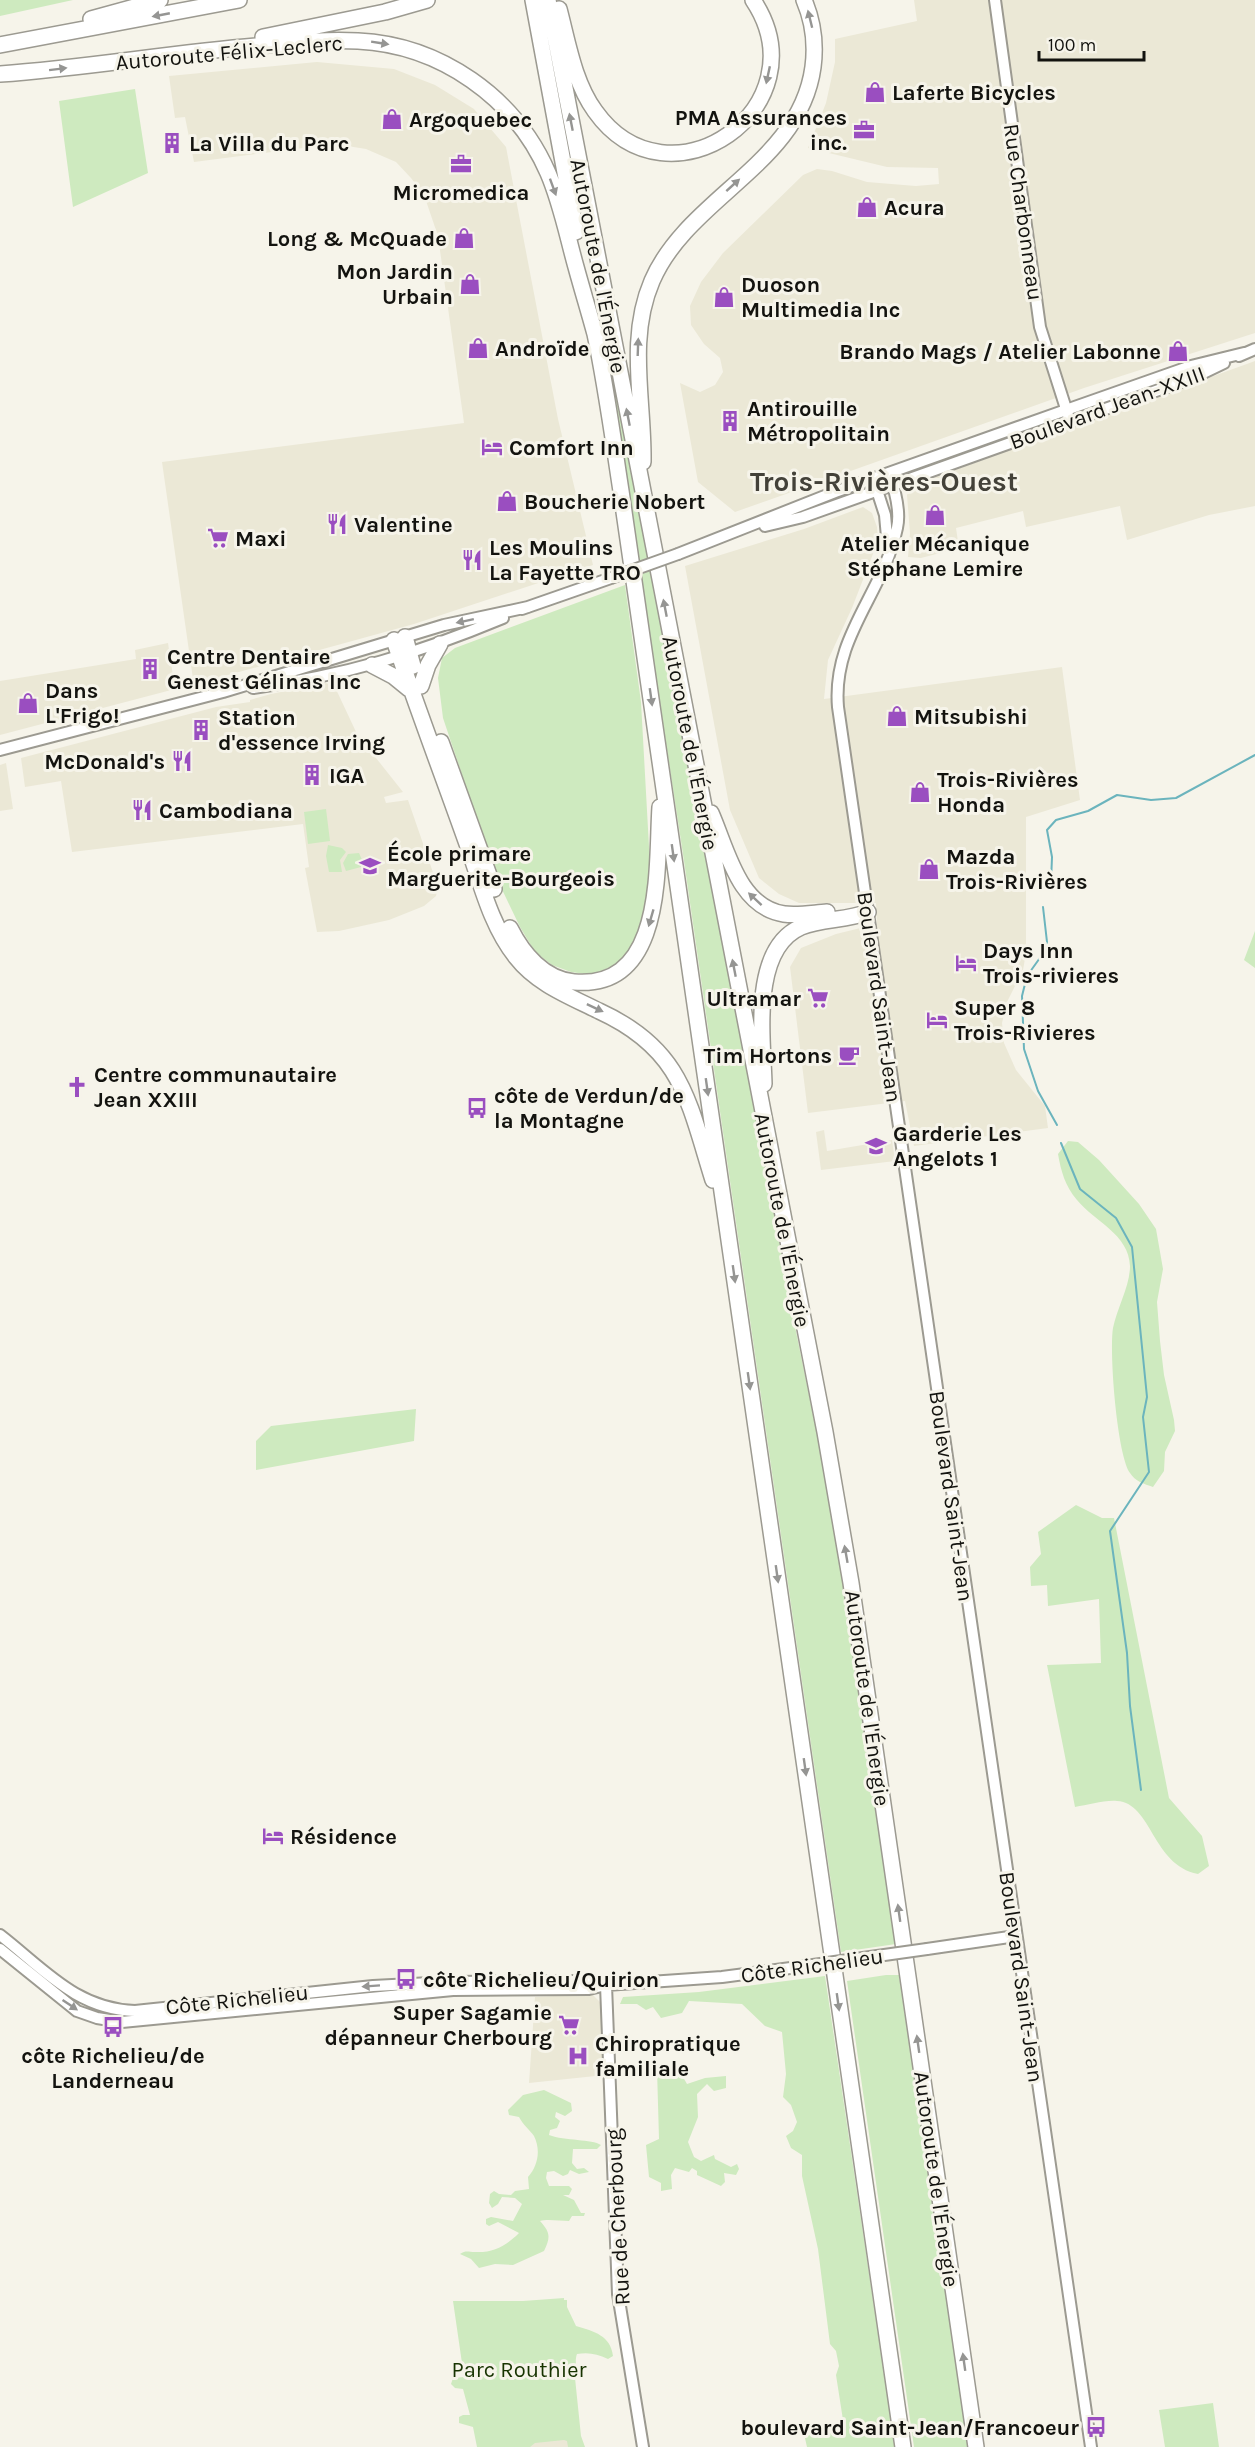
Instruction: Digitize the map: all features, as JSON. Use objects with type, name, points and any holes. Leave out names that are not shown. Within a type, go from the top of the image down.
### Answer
[{"type":"highway","points":[[0,44],[160,0]]},
{"type":"highway","name":"Autoroute Félix-Leclerc","points":[[0,44],[239,0]]},
{"type":"highway","points":[[186,52],[377,14],[427,0]]},
{"type":"highway","points":[[546,2],[587,99],[598,116],[618,135],[634,144],[653,150],[679,153],[705,148],[729,136],[748,118],[760,100],[768,78],[771,52],[765,24],[753,0]]},
{"type":"highway","points":[[643,495],[643,426],[638,357],[639,328],[646,295],[662,262],[679,238],[770,152],[798,115],[809,87],[814,57],[812,25],[804,0]]},
{"type":"highway","name":"Autoroute de l'Énergie","points":[[546,2],[595,335]]},
{"type":"highway","name":"Autoroute de l'Énergie","points":[[546,2],[825,1432],[851,1583],[976,2447]]},
{"type":"highway","name":"Autoroute Félix-Leclerc","points":[[0,74],[186,52],[314,41],[371,42],[403,48],[448,65],[493,97],[514,119],[545,167],[561,210],[595,335],[618,473],[662,774]]},
{"type":"highway","points":[[399,639],[508,925],[532,960],[545,972],[560,979],[587,982],[608,976],[628,962],[644,938],[656,897],[662,774]]},
{"type":"highway","points":[[416,688],[440,644]]},
{"type":"highway","points":[[372,665],[416,688],[504,939],[520,962],[538,979],[558,991],[626,1024],[644,1036],[663,1056],[679,1080],[691,1107],[727,1225]]},
{"type":"highway","name":"Autoroute de l'Énergie","points":[[662,774],[903,2447]]},
{"type":"highway","points":[[700,789],[734,869],[747,890],[761,904],[785,914],[855,908],[868,912]]},
{"type":"highway","points":[[765,1129],[762,1007],[766,978],[775,953],[787,936],[803,926],[855,917],[868,912]]},
{"type":"street","name":"Rue Charbonneau","points":[[995,0],[1040,327],[1068,415]]},
{"type":"street","name":"Boulevard Jean-XXIII","points":[[729,536],[803,517],[878,490],[1191,366],[1250,351]]},
{"type":"street","name":"Boulevard Jean-XXIII","points":[[223,692],[304,680],[404,656],[440,644],[528,607],[729,536],[798,506],[889,473],[1068,415]]},
{"type":"street","name":"Boulevard Saint-Jean","points":[[889,473],[897,502],[897,528],[880,576],[845,647],[837,682],[838,708],[1091,2447]]},
{"type":"street","name":"Boulevard Saint-Jean","points":[[874,479],[886,524],[888,554]]},
{"type":"street","name":"Boulevard Jean-XXIII","points":[[0,750],[223,692],[444,625],[528,607]]},
{"type":"street","name":"Côte Richelieu","points":[[0,1935],[83,2000],[114,2010],[135,2011],[305,1991],[384,1985],[576,1981],[606,1984],[722,1977],[1016,1936]]},
{"type":"street","name":"Côte Richelieu","points":[[0,1949],[77,2011],[97,2018],[122,2022],[453,1990],[589,1989],[606,1984]]},
{"type":"street","name":"Rue de Cherbourg","points":[[606,1984],[618,2294],[643,2447]]},
{"type":"shaded area","points":[[914,0],[1255,0],[1255,333],[1084,388],[735,512],[698,482],[680,383],[700,392],[715,385],[723,372],[720,358],[704,344],[691,325],[690,306],[701,282],[723,253],[803,175],[817,169],[832,171],[867,182],[916,186],[939,184],[938,168],[887,167],[808,148],[826,103],[835,62],[835,39],[917,21]]},
{"type":"shaded area","points":[[317,62],[394,69],[435,85],[474,109],[506,147],[558,419],[593,565],[414,624],[210,680],[193,679],[162,462],[464,423],[438,236],[424,195],[396,162],[366,149],[335,144],[194,162],[185,117],[175,118],[169,76]]},
{"type":"shaded area","points":[[1255,361],[1255,506],[1209,515],[1127,540],[1120,506],[1026,527],[1023,511],[956,528],[959,548],[921,558],[908,557],[910,533],[907,495],[911,486]]},
{"type":"shaded area","points":[[863,507],[872,513],[877,527],[878,541],[852,608],[828,660],[824,699],[1062,667],[1080,800],[1026,817],[1026,953],[1023,970],[1007,1002],[1002,1023],[1004,1043],[1016,1070],[1045,1106],[1048,1128],[914,1146],[905,1101],[808,1113],[790,967],[801,948],[836,934],[877,924],[876,903],[799,903],[779,894],[759,878],[730,810],[685,566],[804,529]]},
{"type":"shaded area","points":[[168,643],[175,689],[0,735],[0,681],[136,659],[135,650]]},
{"type":"shaded area","points":[[325,683],[334,685],[357,734],[403,792],[384,797],[386,803],[408,800],[438,887],[436,896],[424,906],[389,920],[339,931],[317,932],[305,868],[309,867],[303,824],[72,852],[61,781],[25,787],[21,758],[216,707],[250,702],[250,700],[271,694]]},
{"type":"shaded area","points":[[6,763],[13,809],[0,811],[0,765]]},
{"type":"shaded area","name":"Garderie Les Angelots 1","points":[[824,1130],[827,1151],[892,1140],[895,1161],[821,1170],[816,1132]]},
{"type":"shaded area","points":[[592,1994],[600,2002],[605,2075],[529,2083],[535,1997]]},
{"type":"shaded area","points":[[570,2437],[572,2447],[492,2447]]},
{"type":"green space","points":[[0,0],[73,0],[0,16]]},
{"type":"green space","points":[[135,89],[148,173],[73,207],[59,101]]},
{"type":"green space","points":[[613,368],[768,1174],[791,1307],[834,1518],[896,1944],[841,1952],[683,854],[609,371]]},
{"type":"green space","points":[[1190,370],[1191,374],[1089,410],[1088,406]]},
{"type":"green space","points":[[625,585],[641,702],[651,883],[643,925],[633,946],[617,964],[592,975],[571,972],[552,965],[535,952],[520,927],[497,879],[443,718],[438,678],[442,658],[455,648]]},
{"type":"green space","points":[[326,809],[330,841],[308,844],[304,812]]},
{"type":"green space","points":[[328,845],[342,848],[346,852],[340,860],[342,872],[329,872],[326,856]]},
{"type":"green space","points":[[359,853],[363,862],[361,867],[346,871],[343,863],[348,854]]},
{"type":"green space","points":[[1255,931],[1255,968],[1244,960]]},
{"type":"green space","points":[[1068,1141],[1078,1142],[1099,1160],[1139,1204],[1156,1229],[1163,1269],[1157,1302],[1160,1341],[1175,1431],[1165,1452],[1164,1471],[1153,1487],[1132,1476],[1125,1462],[1115,1402],[1112,1358],[1113,1328],[1128,1281],[1130,1266],[1128,1255],[1124,1245],[1110,1229],[1084,1208],[1069,1189],[1058,1154]]},
{"type":"green space","points":[[416,1409],[414,1441],[256,1470],[256,1441],[271,1426]]},
{"type":"green space","points":[[1076,1505],[1102,1518],[1114,1518],[1169,1798],[1202,1836],[1209,1866],[1198,1874],[1183,1868],[1171,1859],[1138,1812],[1129,1804],[1112,1801],[1075,1807],[1047,1665],[1101,1663],[1099,1599],[1048,1606],[1047,1585],[1031,1586],[1030,1567],[1041,1554],[1038,1532]]},
{"type":"green space","points":[[899,1975],[968,2447],[914,2447],[847,1981]]},
{"type":"green space","points":[[825,1976],[895,2447],[807,2447],[802,2425],[805,2421],[808,2428],[833,2425],[843,2420],[836,2375],[839,2366],[836,2351],[830,2344],[818,2249],[802,2176],[802,2155],[791,2148],[786,2136],[793,2131],[797,2122],[791,2105],[783,2097],[786,2074],[782,2032],[765,2026],[742,2004],[689,2001],[682,2013],[661,2018],[653,2007],[646,2010],[637,2004],[620,2004],[623,1997],[699,1992]]},
{"type":"green space","points":[[666,2067],[671,2075],[683,2077],[687,2084],[705,2078],[726,2076],[726,2088],[714,2091],[707,2084],[697,2094],[698,2117],[688,2142],[694,2157],[701,2161],[714,2155],[715,2159],[731,2167],[737,2164],[739,2169],[736,2175],[724,2173],[725,2182],[721,2186],[697,2175],[697,2171],[692,2168],[689,2172],[675,2168],[671,2175],[672,2189],[661,2191],[661,2183],[649,2177],[646,2145],[659,2139],[657,2069],[662,2070]]},
{"type":"green space","points":[[544,2090],[571,2103],[572,2111],[565,2116],[556,2112],[555,2117],[560,2121],[557,2128],[550,2130],[549,2135],[601,2145],[597,2149],[573,2149],[572,2163],[577,2169],[584,2168],[589,2172],[579,2174],[570,2170],[563,2176],[554,2171],[547,2172],[546,2178],[549,2186],[569,2186],[572,2189],[569,2195],[563,2195],[574,2200],[581,2213],[585,2213],[584,2216],[572,2216],[569,2221],[540,2221],[548,2235],[544,2251],[513,2265],[495,2264],[479,2268],[471,2259],[460,2254],[493,2250],[509,2242],[519,2233],[498,2222],[489,2226],[486,2224],[486,2219],[491,2217],[513,2221],[522,2204],[515,2198],[502,2197],[492,2208],[489,2203],[490,2194],[494,2191],[511,2195],[515,2191],[529,2189],[528,2177],[537,2158],[534,2136],[519,2117],[509,2115],[508,2110],[523,2095]]},
{"type":"green space","name":"Parc Routhier","points":[[564,2298],[567,2300],[567,2307],[576,2326],[595,2332],[605,2339],[612,2349],[613,2356],[608,2359],[593,2354],[577,2354],[575,2378],[581,2436],[585,2447],[568,2447],[567,2441],[564,2440],[535,2443],[530,2447],[477,2447],[473,2427],[459,2423],[459,2417],[470,2415],[463,2389],[455,2388],[451,2384],[453,2378],[464,2377],[453,2301],[523,2301]]},
{"type":"green space","points":[[1213,2403],[1219,2447],[1165,2447],[1159,2410]]},
{"type":"waterway","points":[[1051,882],[1052,857],[1047,830],[1056,820],[1088,811],[1117,795],[1151,800],[1176,798],[1255,755]]},
{"type":"waterway","points":[[1043,907],[1047,942],[1042,955],[1027,976],[1022,996],[1024,1049],[1038,1091],[1057,1125]]},
{"type":"waterway","points":[[1061,1143],[1080,1189],[1116,1218],[1132,1247],[1147,1397],[1143,1417],[1149,1472],[1110,1531],[1127,1653],[1130,1706],[1141,1790]]},
{"type":"place","name":"Laferte Bicycles","points":[[875,92]]},
{"type":"place","name":"Argoquebec","points":[[392,119]]},
{"type":"place","name":"PMA Assurances inc.","points":[[864,130]]},
{"type":"place","name":"La Villa du Parc","points":[[172,143]]},
{"type":"place","name":"Micromedica","points":[[461,164]]},
{"type":"place","name":"Acura","points":[[867,207]]},
{"type":"place","name":"Long & McQuade","points":[[464,238]]},
{"type":"place","name":"Mon Jardin Urbain","points":[[470,284]]},
{"type":"place","name":"Duoson Multimedia Inc","points":[[724,297]]},
{"type":"place","name":"Androïde","points":[[478,348]]},
{"type":"place","name":"Brando Mags / Atelier Labonne","points":[[1178,351]]},
{"type":"place","name":"Antirouille Métropolitain","points":[[730,421]]},
{"type":"place","name":"Comfort Inn","points":[[492,447]]},
{"type":"place","name":"Boucherie Nobert","points":[[507,501]]},
{"type":"place","name":"Atelier Mécanique Stéphane Lemire","points":[[935,515]]},
{"type":"place","name":"Valentine","points":[[337,524]]},
{"type":"place","name":"Maxi","points":[[218,538]]},
{"type":"place","name":"Les Moulins La Fayette TRO","points":[[472,560]]},
{"type":"place","name":"Centre Dentaire Genest Gélinas Inc","points":[[150,669]]},
{"type":"place","name":"Dans L'Frigo!","points":[[28,703]]},
{"type":"place","name":"Mitsubishi","points":[[897,716]]},
{"type":"place","name":"Station d'essence Irving","points":[[201,730]]},
{"type":"place","name":"McDonald's","points":[[182,761]]},
{"type":"place","name":"IGA","points":[[312,775]]},
{"type":"place","name":"Trois-Rivières Honda","points":[[920,792]]},
{"type":"place","name":"Cambodiana","points":[[142,810]]},
{"type":"place","name":"École primare Marguerite-Bourgeois","points":[[370,866]]},
{"type":"place","name":"Mazda Trois-Rivières","points":[[929,869]]},
{"type":"place","name":"Days Inn Trois-rivieres","points":[[966,963]]},
{"type":"place","name":"Ultramar","points":[[818,998]]},
{"type":"place","name":"Super 8 Trois-Rivieres","points":[[937,1020]]},
{"type":"place","name":"Tim Hortons","points":[[849,1055]]},
{"type":"place","name":"Centre communautaire Jean XXIII","points":[[77,1087]]},
{"type":"place","name":"côte de Verdun/de la Montagne","points":[[477,1108]]},
{"type":"place","name":"Garderie Les Angelots 1","points":[[876,1146]]},
{"type":"place","name":"Résidence","points":[[273,1836]]},
{"type":"place","name":"côte Richelieu/Quirion","points":[[406,1979]]},
{"type":"place","name":"Super Sagamie dépanneur Cherbourg","points":[[569,2025]]},
{"type":"place","name":"côte Richelieu/de Landerneau","points":[[113,2027]]},
{"type":"place","name":"Chiropratique familiale","points":[[578,2056]]},
{"type":"place","name":"boulevard Saint-Jean/Francoeur","points":[[1096,2427]]},
{"type":"district","name":"Trois-Rivières-Ouest","points":[[884,481]]}]
